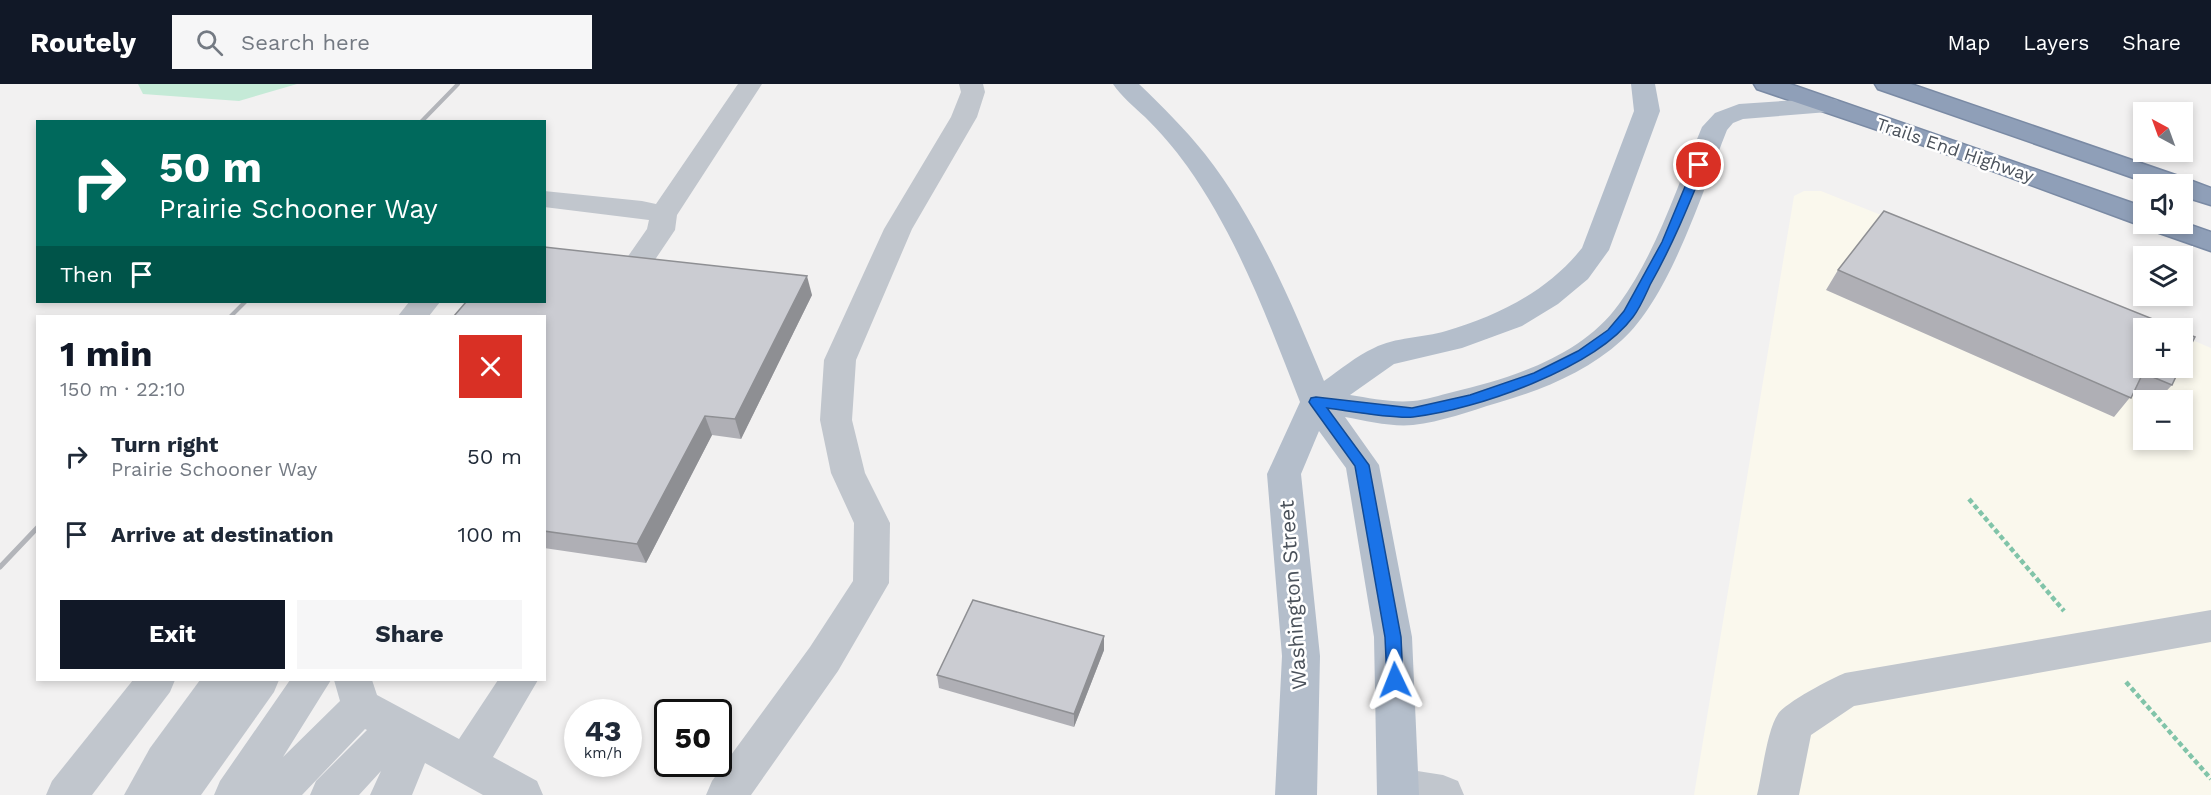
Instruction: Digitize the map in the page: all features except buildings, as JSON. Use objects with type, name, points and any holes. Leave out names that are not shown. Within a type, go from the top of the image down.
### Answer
[{"type":"highway","name":"Trails End Highway","points":[[1766,84],[2133,213]]},
{"type":"highway","name":"Trails End Highway","points":[[1887,84],[2146,174]]},
{"type":"highway","points":[[2193,191],[2211,197]]},
{"type":"highway","points":[[2189,234],[2211,242]]},
{"type":"main road","points":[[1125,84],[1183,145],[1224,202],[1275,299],[1316,402],[1362,465],[1393,637],[1398,791]]},
{"type":"main road","points":[[1316,402],[1384,355],[1451,341],[1511,319],[1548,297],[1578,273],[1595,250],[1647,111],[1643,84]]},
{"type":"main road","points":[[1316,402],[1412,413],[1472,399],[1539,376],[1582,355],[1612,333],[1629,314],[1644,289],[1668,242],[1715,127],[1724,118],[1752,110],[1828,105]]},
{"type":"main road","name":"Washington Street","points":[[1296,795],[1301,656],[1284,474],[1316,402]]},
{"type":"lane","points":[[630,275],[661,230],[663,215],[750,84]]},
{"type":"lane","points":[[727,795],[824,659],[871,583],[872,523],[848,474],[836,420],[840,360],[898,229],[964,117],[973,92],[971,84]]},
{"type":"lane","points":[[546,199],[642,208],[663,215]]},
{"type":"lane","points":[[414,315],[424,303]]},
{"type":"lane","points":[[1778,795],[1793,725],[1845,690],[2211,626]]},
{"type":"lane","points":[[67,795],[155,681]]},
{"type":"lane","points":[[144,795],[164,761],[221,681]]},
{"type":"lane","points":[[175,795],[198,767],[259,681]]},
{"type":"lane","points":[[235,795],[311,681]]},
{"type":"lane","points":[[274,795],[357,693],[406,731],[494,784],[519,681]]},
{"type":"lane","points":[[331,795],[406,731]]},
{"type":"lane","points":[[391,795],[406,731]]},
{"type":"lane","points":[[1398,791],[1443,795]]},
{"type":"shaded area","points":[[1804,191],[1821,191],[2138,318],[2133,318],[2133,378],[2193,378],[2193,340],[2211,348],[2211,795],[1694,795],[1794,196]]},
{"type":"green space","points":[[138,84],[297,84],[239,101],[143,94]]},
{"type":"railway","points":[[423,120],[458,84]]},
{"type":"railway","points":[[232,315],[244,303]]},
{"type":"railway","points":[[0,567],[36,529]]},
{"type":"route","points":[[1395,680],[1393,637],[1362,465],[1316,402],[1412,413],[1472,399],[1539,376],[1582,355],[1612,333],[1629,314],[1668,242],[1699,165]]}]
